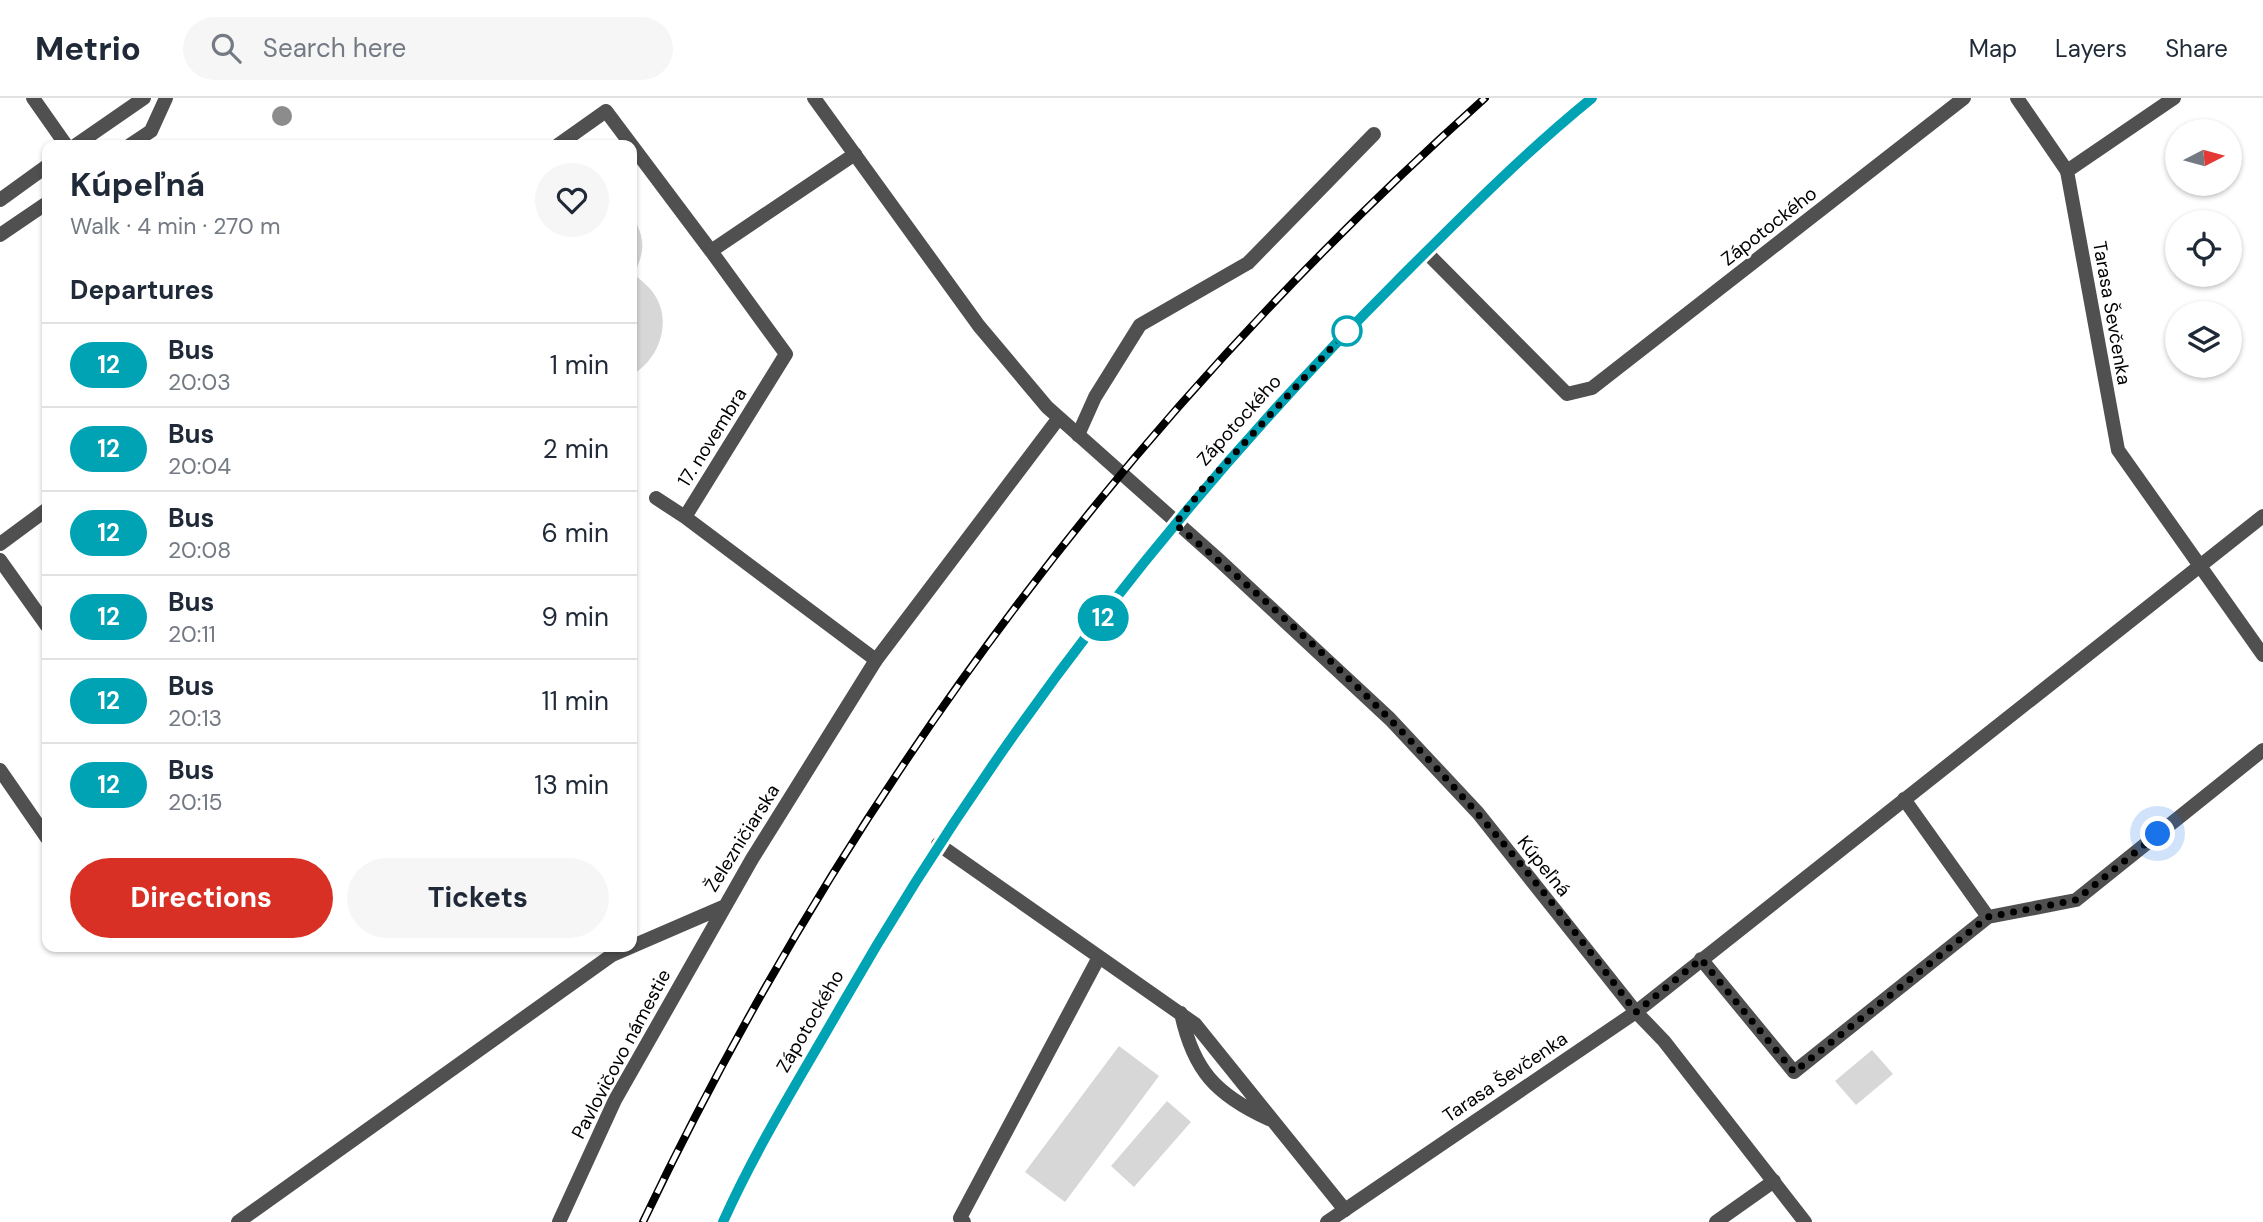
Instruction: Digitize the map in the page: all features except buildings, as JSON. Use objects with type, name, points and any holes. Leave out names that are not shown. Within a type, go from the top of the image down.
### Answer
[{"type":"street","points":[[33,98],[62,140]]},
{"type":"street","points":[[83,140],[144,98]]},
{"type":"street","points":[[138,140],[151,131],[166,98]]},
{"type":"street","name":"Kúpeľná","points":[[814,98],[979,326],[1058,419],[1219,560],[1390,719],[1478,813],[1636,1012],[1664,1041],[1805,1222]]},
{"type":"street","name":"Zápotockého","points":[[723,1222],[787,1101],[938,844],[1024,722],[1175,524],[1204,487],[1338,340],[1544,137],[1592,98]]},
{"type":"street","name":"Zápotockého","points":[[1426,252],[1567,394],[1592,388],[1964,98]]},
{"type":"street","points":[[2017,98],[2067,170],[2174,98]]},
{"type":"street","name":"17. novembra","points":[[565,140],[606,111],[628,140]]},
{"type":"street","points":[[1078,435],[1095,397],[1140,325],[1248,263],[1374,134]]},
{"type":"street","name":"17. novembra","points":[[637,153],[786,354],[685,517],[876,660]]},
{"type":"street","points":[[710,251],[855,154]]},
{"type":"street","points":[[4,194],[42,169]]},
{"type":"street","name":"Tarasa Ševčenka","points":[[2067,170],[2118,450],[2263,654]]},
{"type":"street","points":[[0,235],[42,206]]},
{"type":"street","name":"Železničiarska","points":[[637,944],[723,907],[876,660],[1058,419]]},
{"type":"street","points":[[656,498],[685,517]]},
{"type":"street","points":[[0,544],[42,513]]},
{"type":"street","name":"Tarasa Ševčenka","points":[[1326,1222],[1636,1012],[2263,516]]},
{"type":"street","points":[[0,560],[42,619]]},
{"type":"street","points":[[1701,959],[1794,1072],[1988,917],[2076,900],[2263,750]]},
{"type":"street","points":[[0,770],[42,831]]},
{"type":"street","points":[[1904,799],[1988,917]]},
{"type":"street","points":[[938,844],[1195,1024],[1345,1210]]},
{"type":"street","name":"Pavlovičovo námestie","points":[[559,1222],[615,1100],[723,907]]},
{"type":"street","name":"Železničiarska","points":[[238,1222],[619,952]]},
{"type":"street","points":[[961,1221],[1099,957]]},
{"type":"street","points":[[1181,1013],[1188,1048],[1208,1077],[1238,1105],[1274,1122]]},
{"type":"street","points":[[1716,1222],[1774,1181]]},
{"type":"shaded area","points":[[637,225],[642,238],[637,266]]},
{"type":"shaded area","points":[[637,277],[654,294],[660,305],[663,328],[656,350],[637,371]]},
{"type":"shaded area","points":[[1119,1046],[1159,1076],[1065,1202],[1025,1172]]},
{"type":"shaded area","points":[[1872,1050],[1893,1074],[1856,1105],[1835,1081]]},
{"type":"shaded area","points":[[1167,1101],[1191,1122],[1134,1187],[1111,1166]]},
{"type":"railway","points":[[643,1222],[723,1063],[811,910],[906,761],[1007,618],[1116,480],[1232,347],[1355,220],[1485,98]]},
{"type":"bus line","name":"12","points":[[723,1222],[787,1101],[938,844],[1024,722],[1175,524],[1204,487],[1347,331],[1544,137],[1592,98]]},
{"type":"route","points":[[1347,331],[1204,487],[1175,524],[1219,560],[1390,719],[1478,813],[1636,1012],[1701,959],[1794,1072],[1988,917],[2076,900],[2158,834]]}]
